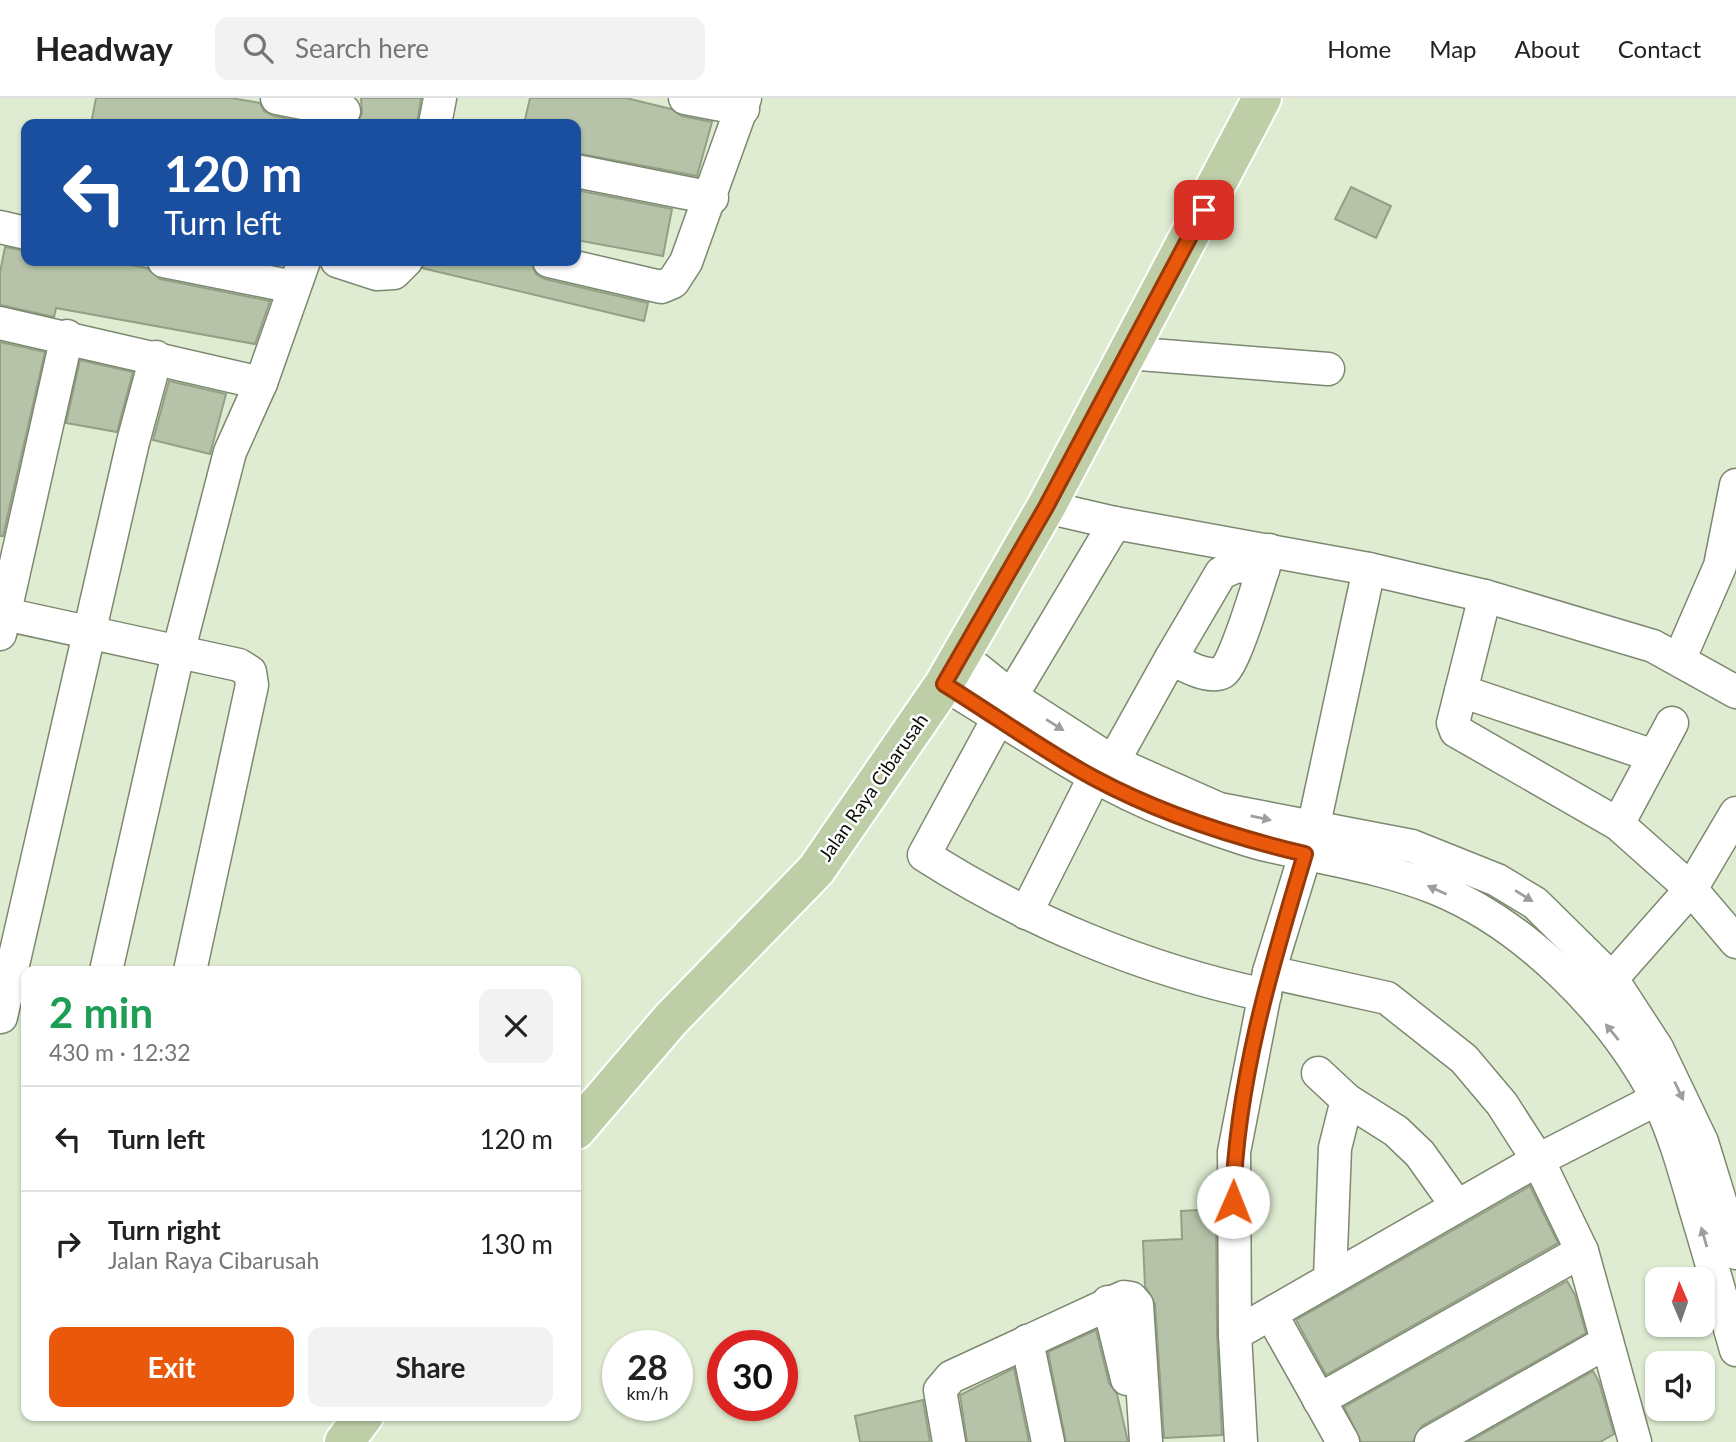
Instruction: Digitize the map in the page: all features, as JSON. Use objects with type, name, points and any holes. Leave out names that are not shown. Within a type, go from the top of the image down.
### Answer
[{"type":"main road","name":"Jalan Raya Cibarusah","points":[[581,1124],[671,1019],[816,870],[952,670],[1046,507],[1262,98]]},
{"type":"main road","points":[[345,1442],[360,1421]]},
{"type":"street","points":[[277,98],[344,111]]},
{"type":"street","points":[[436,119],[440,98]]},
{"type":"street","points":[[571,266],[661,287],[681,273],[712,198],[744,104],[685,98]]},
{"type":"street","points":[[581,172],[712,198]]},
{"type":"street","points":[[0,227],[21,232]]},
{"type":"street","points":[[107,966],[178,653],[230,452],[261,383],[299,274],[216,266]]},
{"type":"street","points":[[352,266],[377,274],[394,273],[401,266]]},
{"type":"street","points":[[0,323],[67,336],[261,383]]},
{"type":"street","points":[[67,336],[2,620],[90,633],[246,667],[250,672],[252,685],[191,966]]},
{"type":"street","points":[[1127,353],[1328,369]]},
{"type":"street","points":[[21,1024],[0,1017],[133,442],[156,357]]},
{"type":"street","points":[[1680,658],[1728,571],[1736,485]]},
{"type":"street","points":[[1046,507],[1266,560],[1369,569],[1485,596],[1653,646],[1680,658],[1736,692]]},
{"type":"street","points":[[1115,523],[1005,707],[925,855],[968,883],[1026,913],[1116,950],[1214,984],[1267,984],[1387,998],[1464,1059],[1502,1104],[1538,1160],[1582,1251],[1607,1342],[1627,1439]]},
{"type":"street","points":[[1171,658],[1205,673],[1225,671],[1266,560]]},
{"type":"street","points":[[1026,913],[1104,770],[1221,573],[1237,566],[1266,560]]},
{"type":"street","points":[[1239,1441],[1235,1334],[1234,1152],[1267,984],[1309,841],[1369,569]]},
{"type":"street","points":[[1485,596],[1453,723],[1456,731],[1618,824],[1691,889],[1736,942]]},
{"type":"street","points":[[952,670],[1104,770],[1219,808],[1436,889],[1507,928],[1542,954],[1589,1003],[1624,1046],[1657,1098],[1681,1159],[1736,1350]]},
{"type":"street","points":[[1461,691],[1654,756]]},
{"type":"street","points":[[1618,824],[1672,723]]},
{"type":"street","points":[[1589,1003],[1691,889],[1736,813]]},
{"type":"street","points":[[1309,841],[1412,846],[1497,880],[1535,903],[1612,979],[1677,1084],[1702,1142],[1733,1237]]},
{"type":"street","points":[[1318,1073],[1347,1100],[1396,1132],[1420,1154],[1457,1206]]},
{"type":"street","points":[[1235,1334],[1538,1160],[1657,1098]]},
{"type":"street","points":[[1330,1278],[1335,1148],[1347,1100]]},
{"type":"street","points":[[1320,1400],[1582,1251]]},
{"type":"street","points":[[949,1442],[940,1400],[944,1384],[951,1377],[1108,1302],[1124,1297],[1135,1301],[1137,1305],[1145,1442]]},
{"type":"street","points":[[1271,1314],[1343,1442]]},
{"type":"street","points":[[1027,1341],[1048,1442]]},
{"type":"street","points":[[1431,1442],[1607,1342]]},
{"type":"building","points":[[96,98],[231,98],[260,103],[264,111],[290,119],[92,119]]},
{"type":"building","points":[[361,98],[421,98],[418,119],[359,119],[362,114]]},
{"type":"building","points":[[530,98],[626,98],[671,109],[682,116],[712,122],[697,176],[581,154],[581,119],[525,119]]},
{"type":"building","points":[[1351,187],[1391,206],[1376,238],[1335,219]]},
{"type":"building","points":[[581,191],[672,209],[663,256],[581,241]]},
{"type":"building","points":[[5,247],[21,250],[21,266],[136,266],[147,268],[160,279],[270,301],[255,344],[56,308],[54,317],[0,305],[0,272]]},
{"type":"building","points":[[533,266],[536,274],[545,279],[648,303],[644,321],[422,268]]},
{"type":"building","points":[[0,342],[45,352],[3,536],[0,536]]},
{"type":"building","points":[[80,360],[133,372],[117,432],[66,423]]},
{"type":"building","points":[[169,381],[226,394],[210,454],[153,440]]},
{"type":"building","points":[[1530,1186],[1558,1243],[1326,1375],[1296,1320]]},
{"type":"building","points":[[1216,1209],[1217,1334],[1222,1435],[1164,1438],[1155,1304],[1145,1286],[1143,1241],[1182,1239],[1181,1211]]},
{"type":"building","points":[[1567,1281],[1575,1295],[1586,1333],[1422,1426],[1413,1442],[1361,1442],[1344,1407]]},
{"type":"building","points":[[1096,1330],[1109,1383],[1117,1394],[1128,1442],[1066,1442],[1048,1352]]},
{"type":"building","points":[[1014,1368],[1029,1442],[967,1442],[960,1395]]},
{"type":"building","points":[[1593,1371],[1599,1382],[1614,1434],[1600,1442],[1468,1442]]},
{"type":"building","points":[[923,1400],[930,1442],[860,1442],[855,1416]]},
{"type":"route","points":[[1204,210],[1162,283],[1046,507],[944,684],[1094,778],[1170,812],[1258,843],[1305,854],[1269,972],[1249,1066],[1234,1152],[1233,1202]]}]
